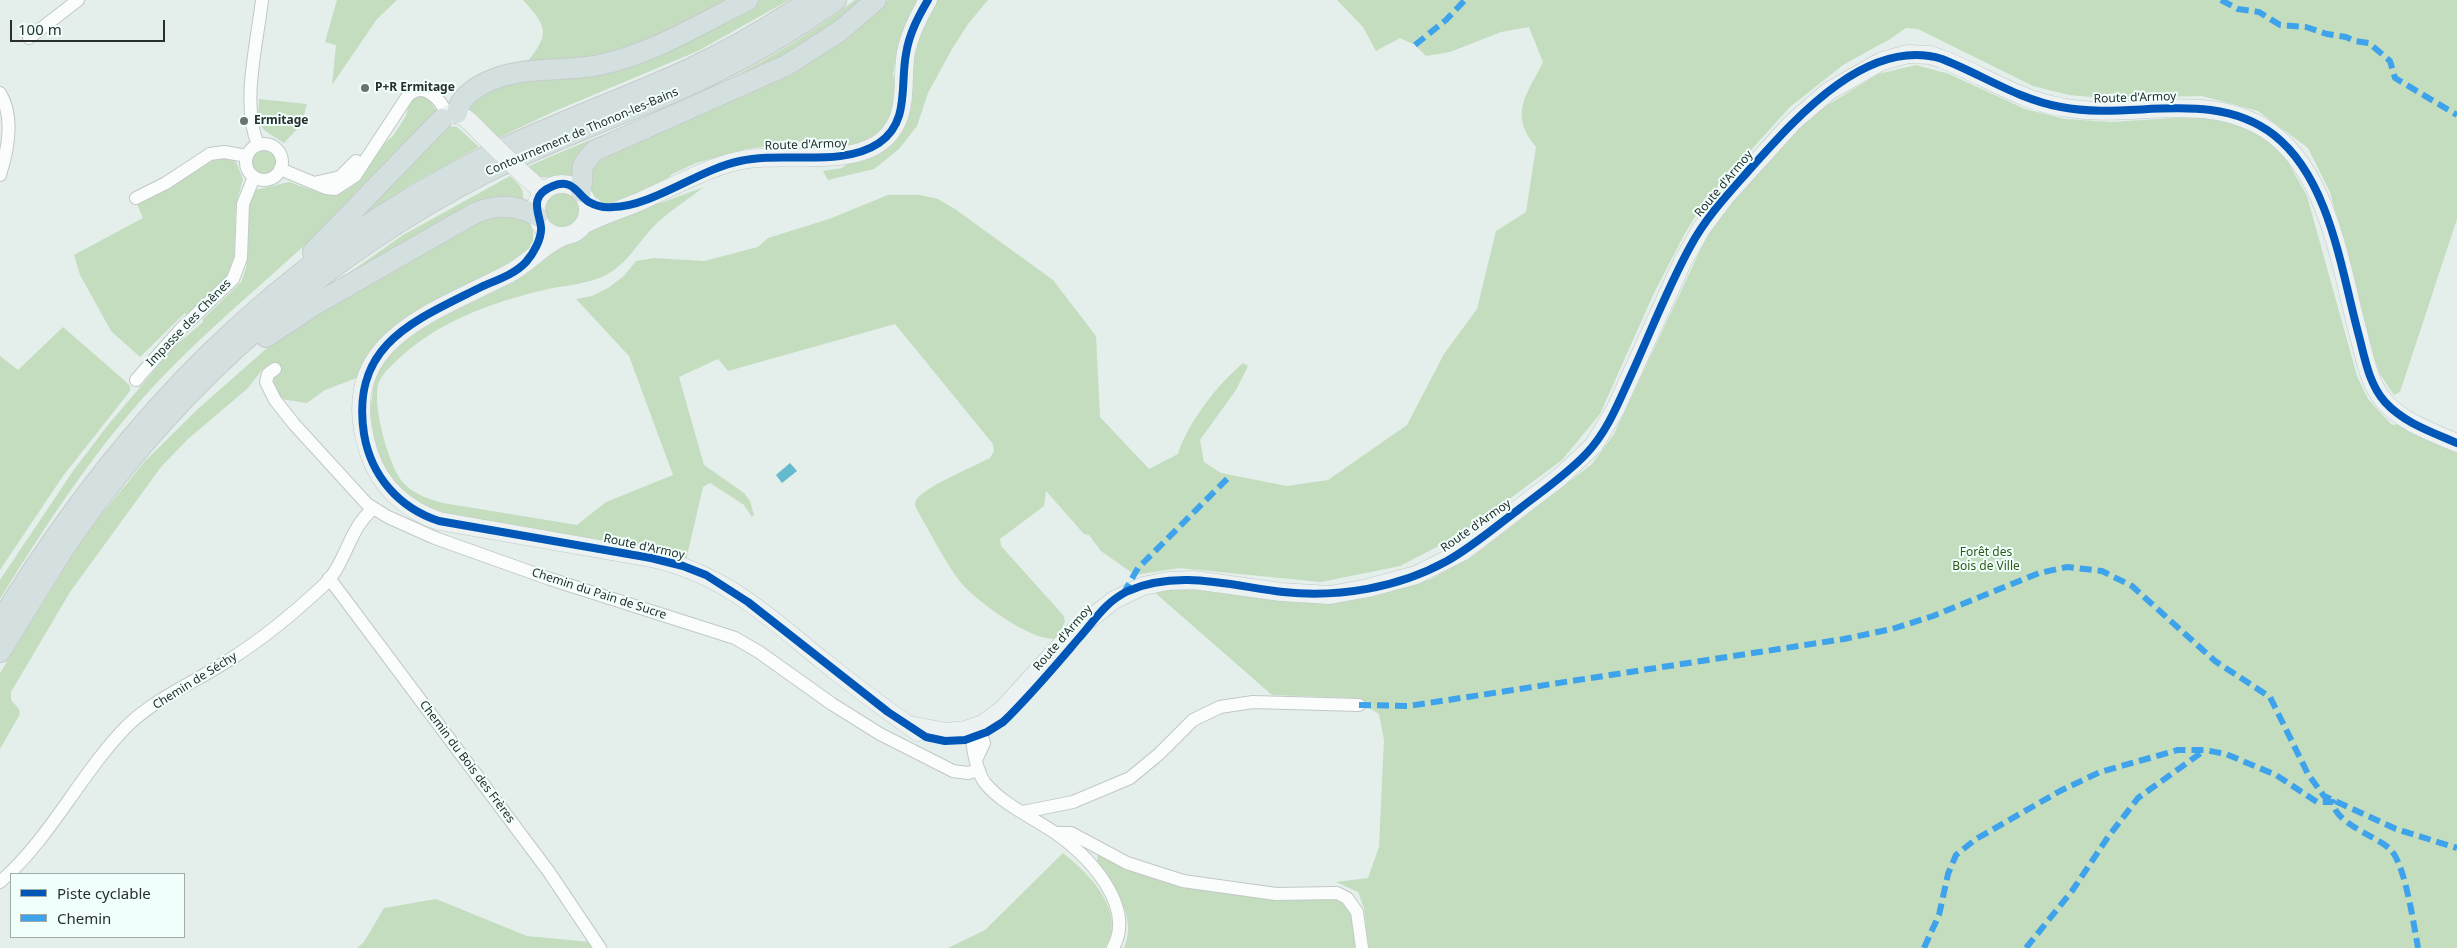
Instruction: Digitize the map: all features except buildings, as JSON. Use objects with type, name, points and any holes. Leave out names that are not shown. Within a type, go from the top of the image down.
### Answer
[{"type":"highway","points":[[249,316],[449,116],[466,96],[493,79],[517,73],[583,68],[629,57],[748,0]]},
{"type":"highway","name":"Contournement de Thonon-les-Bains","points":[[0,622],[60,527],[109,462],[176,387],[249,316],[338,246],[449,177],[557,124],[688,69],[738,45],[810,0]]},
{"type":"highway","name":"Contournement de Thonon-les-Bains","points":[[0,652],[59,556],[96,503],[152,434],[254,332],[316,281],[381,234],[449,193],[521,155],[724,69],[793,29],[836,0]]},
{"type":"highway","points":[[584,196],[582,170],[586,160],[594,151],[787,65],[834,35],[876,0]]},
{"type":"highway","points":[[201,383],[301,314],[475,212],[494,207],[514,206],[539,220]]},
{"type":"main road","name":"Route d'Armoy","points":[[583,226],[739,161],[778,157],[845,155],[864,151],[878,144],[890,132],[899,118],[903,102],[905,55],[908,41],[928,0]]},
{"type":"main road","name":"Route d'Armoy","points":[[564,236],[554,241],[510,273],[407,326],[385,345],[373,361],[366,380],[362,400],[364,431],[371,461],[387,488],[411,508],[439,521],[651,558],[683,566],[706,575],[748,602],[909,726],[926,737],[953,741],[998,726],[1082,635],[1096,615],[1123,594],[1156,582],[1194,580],[1281,592],[1330,594],[1368,588],[1416,574],[1433,568],[1462,552],[1560,477],[1594,445],[1615,410],[1691,245],[1725,197],[1793,122],[1815,102],[1869,67],[1908,54],[1919,54],[1942,59],[2031,99],[2058,107],[2098,111],[2185,108],[2214,110],[2240,116],[2272,134],[2302,163],[2322,202],[2365,361],[2378,393],[2402,417],[2457,443]]},
{"type":"main road","points":[[449,116],[486,138],[543,192]]},
{"type":"main road","points":[[560,184],[571,186],[584,196],[588,212],[583,226],[575,233],[564,236],[553,234],[539,220],[538,202],[543,192],[560,184]]},
{"type":"main road","name":"Route d'Armoy","points":[[584,196],[606,207],[626,207]]},
{"type":"main road","name":"Route d'Armoy","points":[[526,262],[538,242],[539,220]]},
{"type":"street","points":[[29,38],[78,0]]},
{"type":"street","points":[[258,145],[252,123],[251,99],[262,0]]},
{"type":"street","points":[[280,169],[314,183],[335,179],[349,170],[400,93],[408,85],[424,82],[434,86],[452,105],[449,116]]},
{"type":"street","points":[[0,92],[8,112],[8,134],[0,175]]},
{"type":"street","points":[[268,144],[276,149],[281,158],[280,169],[269,179],[254,177],[247,168],[247,156],[258,145],[268,144]]},
{"type":"street","points":[[136,198],[166,183],[210,154],[224,152],[247,156]]},
{"type":"street","name":"Impasse des Chênes","points":[[136,380],[169,341],[233,279],[241,258],[243,204],[254,177]]},
{"type":"street","name":"Chemin du Pain de Sucre","points":[[275,369],[268,374],[266,382],[280,406],[373,509],[427,535],[550,579],[735,638],[759,652],[832,704],[880,734],[952,771],[968,773],[978,764]]},
{"type":"street","name":"Chemin de Séchy","points":[[0,882],[31,852],[127,727],[185,685],[228,661],[253,644],[300,606],[330,578],[364,517],[373,509]]},
{"type":"street","name":"Chemin du Bois des Frères","points":[[330,578],[549,872],[600,948]]},
{"type":"street","points":[[1023,812],[1073,802],[1130,778],[1159,754],[1193,720],[1220,707],[1253,702],[1359,705]]},
{"type":"street","points":[[976,732],[972,748],[990,788],[1056,833],[1082,856],[1112,897],[1119,922],[1119,932],[1113,948]]},
{"type":"street","points":[[1056,833],[1071,833],[1127,863],[1184,881],[1276,894],[1337,893],[1347,898],[1357,912],[1362,948]]},
{"type":"green space","points":[[337,0],[397,0],[377,19],[332,85],[336,45],[325,42]]},
{"type":"green space","points":[[523,0],[733,0],[622,53],[524,66],[538,47],[543,32],[538,18]]},
{"type":"green space","points":[[758,0],[789,0],[698,51],[555,111],[496,139],[470,110],[469,106],[488,87],[659,49]]},
{"type":"green space","points":[[855,0],[870,0],[823,37],[598,144],[576,181],[564,178],[537,177],[527,167],[678,104],[719,84],[760,63],[799,39]]},
{"type":"green space","points":[[888,0],[918,0],[898,44],[893,75],[898,88],[895,112],[881,133],[860,146],[815,150],[796,140],[779,141],[772,146],[746,149],[696,163],[672,174],[659,187],[615,203],[603,203],[590,193],[591,162],[882,7]]},
{"type":"green space","points":[[936,0],[988,0],[968,24],[952,49],[928,93],[917,126],[899,149],[874,169],[828,180],[823,171],[842,168],[854,159],[880,150],[916,40]]},
{"type":"green space","points":[[1337,0],[2457,0],[2457,219],[2400,392],[2394,395],[2380,374],[2374,358],[2330,192],[2308,148],[2258,111],[2202,96],[2103,98],[2069,95],[2033,86],[1918,29],[1906,28],[1843,65],[1790,107],[1704,202],[1684,235],[1653,295],[1600,414],[1562,460],[1462,534],[1400,566],[1321,582],[1179,568],[1135,575],[1101,551],[1089,535],[1084,534],[1046,491],[1044,506],[1000,539],[1001,546],[1063,615],[1065,621],[1058,638],[1036,635],[1022,629],[994,611],[970,592],[951,569],[917,510],[915,502],[923,494],[940,482],[990,458],[994,451],[993,444],[895,324],[728,371],[718,359],[679,377],[704,465],[744,493],[750,501],[754,515],[752,517],[744,505],[710,483],[703,487],[686,560],[426,510],[388,477],[378,457],[370,414],[374,380],[383,359],[416,328],[512,283],[555,246],[577,238],[587,229],[653,203],[661,203],[704,187],[671,211],[648,233],[620,265],[606,275],[585,282],[527,294],[485,307],[427,336],[393,364],[379,382],[377,403],[386,447],[396,472],[405,485],[420,495],[443,503],[577,525],[606,502],[673,475],[629,356],[576,299],[592,296],[608,288],[624,276],[636,261],[654,258],[704,261],[758,247],[768,238],[829,219],[888,195],[920,195],[938,199],[955,209],[1053,280],[1096,336],[1100,417],[1149,469],[1178,454],[1189,429],[1205,404],[1243,363],[1248,366],[1236,390],[1200,440],[1204,462],[1221,473],[1287,486],[1328,480],[1407,425],[1444,354],[1477,309],[1496,231],[1526,212],[1536,147],[1523,124],[1523,105],[1543,62],[1529,27],[1501,32],[1450,52],[1426,56],[1415,45],[1400,38],[1376,51],[1363,27]]},
{"type":"green space","name":"Forêt des Bois de Ville","points":[[1916,65],[1949,74],[2025,109],[2065,119],[2112,122],[2203,116],[2248,123],[2265,137],[2288,162],[2307,196],[2357,376],[2368,399],[2392,425],[2399,424],[2457,449],[2457,948],[1369,948],[1364,908],[1358,892],[1336,882],[1368,878],[1379,847],[1384,740],[1379,714],[1353,698],[1272,695],[1153,591],[1168,589],[1216,591],[1318,601],[1369,597],[1431,579],[1474,555],[1592,464],[1614,434],[1712,225],[1780,145],[1818,111],[1878,74]]},
{"type":"green space","points":[[416,96],[427,96],[437,112],[324,227],[200,340],[130,412],[71,490],[0,599],[0,580],[73,471],[108,425],[175,346],[203,322],[203,319],[241,282],[248,259],[249,212],[255,190],[289,182],[324,194],[336,194],[348,189],[358,180],[380,147],[393,136],[406,116],[409,104]]},
{"type":"green space","points":[[259,99],[307,104],[301,125],[284,143],[262,127],[259,117]]},
{"type":"green space","points":[[446,126],[457,127],[479,147],[410,185],[343,229]]},
{"type":"green space","points":[[264,150],[272,154],[276,162],[272,170],[264,174],[256,170],[252,162],[256,154]]},
{"type":"green space","points":[[212,157],[229,158],[236,162],[243,179],[236,204],[234,257],[226,278],[187,315],[185,313],[140,357],[111,331],[80,275],[74,255],[143,218],[137,204]]},
{"type":"green space","points":[[510,176],[523,191],[522,204],[516,202],[316,296],[403,235]]},
{"type":"green space","points":[[562,191],[569,192],[575,197],[580,203],[580,217],[575,223],[569,228],[562,229],[555,228],[549,223],[544,217],[543,210],[544,203],[549,197],[555,192]]},
{"type":"green space","points":[[508,213],[533,224],[533,241],[523,256],[403,319],[376,345],[359,377],[325,390],[307,403],[281,399],[262,370],[248,388],[188,439],[161,467],[70,592],[11,692],[11,700],[19,709],[20,714],[0,749],[0,673],[75,551],[97,520],[145,461],[199,408],[275,341],[304,321],[472,223]]},
{"type":"green space","points":[[63,327],[124,380],[130,386],[130,391],[63,476],[0,570],[0,356],[18,370]]},
{"type":"green space","points":[[1063,853],[1084,871],[1094,883],[1109,908],[1112,921],[1111,935],[1105,948],[948,948],[985,930]]},
{"type":"green space","points":[[1098,854],[1129,870],[1176,885],[1319,896],[1342,900],[1350,907],[1357,948],[1124,948],[1128,936],[1126,914],[1117,892],[1097,862]]},
{"type":"green space","points":[[436,899],[527,936],[590,942],[594,948],[357,948],[364,942],[384,908]]},
{"type":"water","points":[[790,463],[797,471],[782,483],[776,475]]},
{"type":"marked path","points":[[1415,45],[1446,20],[1465,0]]},
{"type":"marked path","points":[[2221,0],[2238,9],[2259,12],[2280,25],[2306,27],[2327,34],[2369,43],[2390,61],[2395,78],[2457,115]]},
{"type":"marked path","points":[[1123,594],[1138,568],[1231,475]]},
{"type":"marked path","points":[[1359,705],[1409,706],[1844,639],[1892,629],[1933,616],[2039,573],[2067,567],[2102,571],[2132,586],[2215,661],[2270,697],[2308,774],[2324,796],[2396,829],[2457,848]]},
{"type":"marked path","points":[[1924,948],[1939,915],[1948,874],[1956,855],[1976,839],[2060,791],[2100,772],[2178,750],[2205,750],[2226,754],[2276,775],[2317,802],[2333,802],[2335,810],[2348,823],[2384,844],[2395,856],[2400,867],[2418,948]]},
{"type":"marked path","points":[[2026,948],[2072,891],[2108,837],[2138,798],[2205,750]]},
{"type":"cycle path","points":[[928,0],[914,26],[907,47],[900,114],[889,134],[879,143],[864,151],[830,157],[774,157],[740,161],[725,165],[659,195],[628,205],[607,207],[595,205],[585,199],[570,185],[565,184],[553,186],[545,190],[540,195],[537,205],[541,227],[539,241],[526,262],[500,279],[458,298],[412,324],[393,339],[378,356],[367,377],[362,403],[364,434],[373,463],[380,477],[389,488],[411,508],[439,521],[651,558],[683,566],[706,575],[748,602],[888,712],[926,737],[945,741],[965,740],[987,732],[1003,722],[1042,681],[1101,612],[1113,600],[1128,591],[1147,584],[1186,580],[1225,583],[1283,592],[1346,592],[1367,589],[1408,578],[1447,561],[1474,543],[1562,476],[1586,454],[1601,436],[1618,405],[1667,293],[1696,236],[1726,196],[1751,168],[1789,127],[1835,86],[1860,70],[1887,59],[1914,55],[1942,59],[2015,93],[2045,104],[2088,110],[2115,111],[2170,108],[2224,112],[2250,121],[2274,135],[2293,154],[2308,176],[2321,201],[2331,227],[2363,353],[2375,387],[2385,402],[2401,416],[2428,431],[2457,443]]},
{"type":"place","name":"P+R Ermitage","points":[[365,88]]},
{"type":"place","name":"Ermitage","points":[[244,121]]}]
